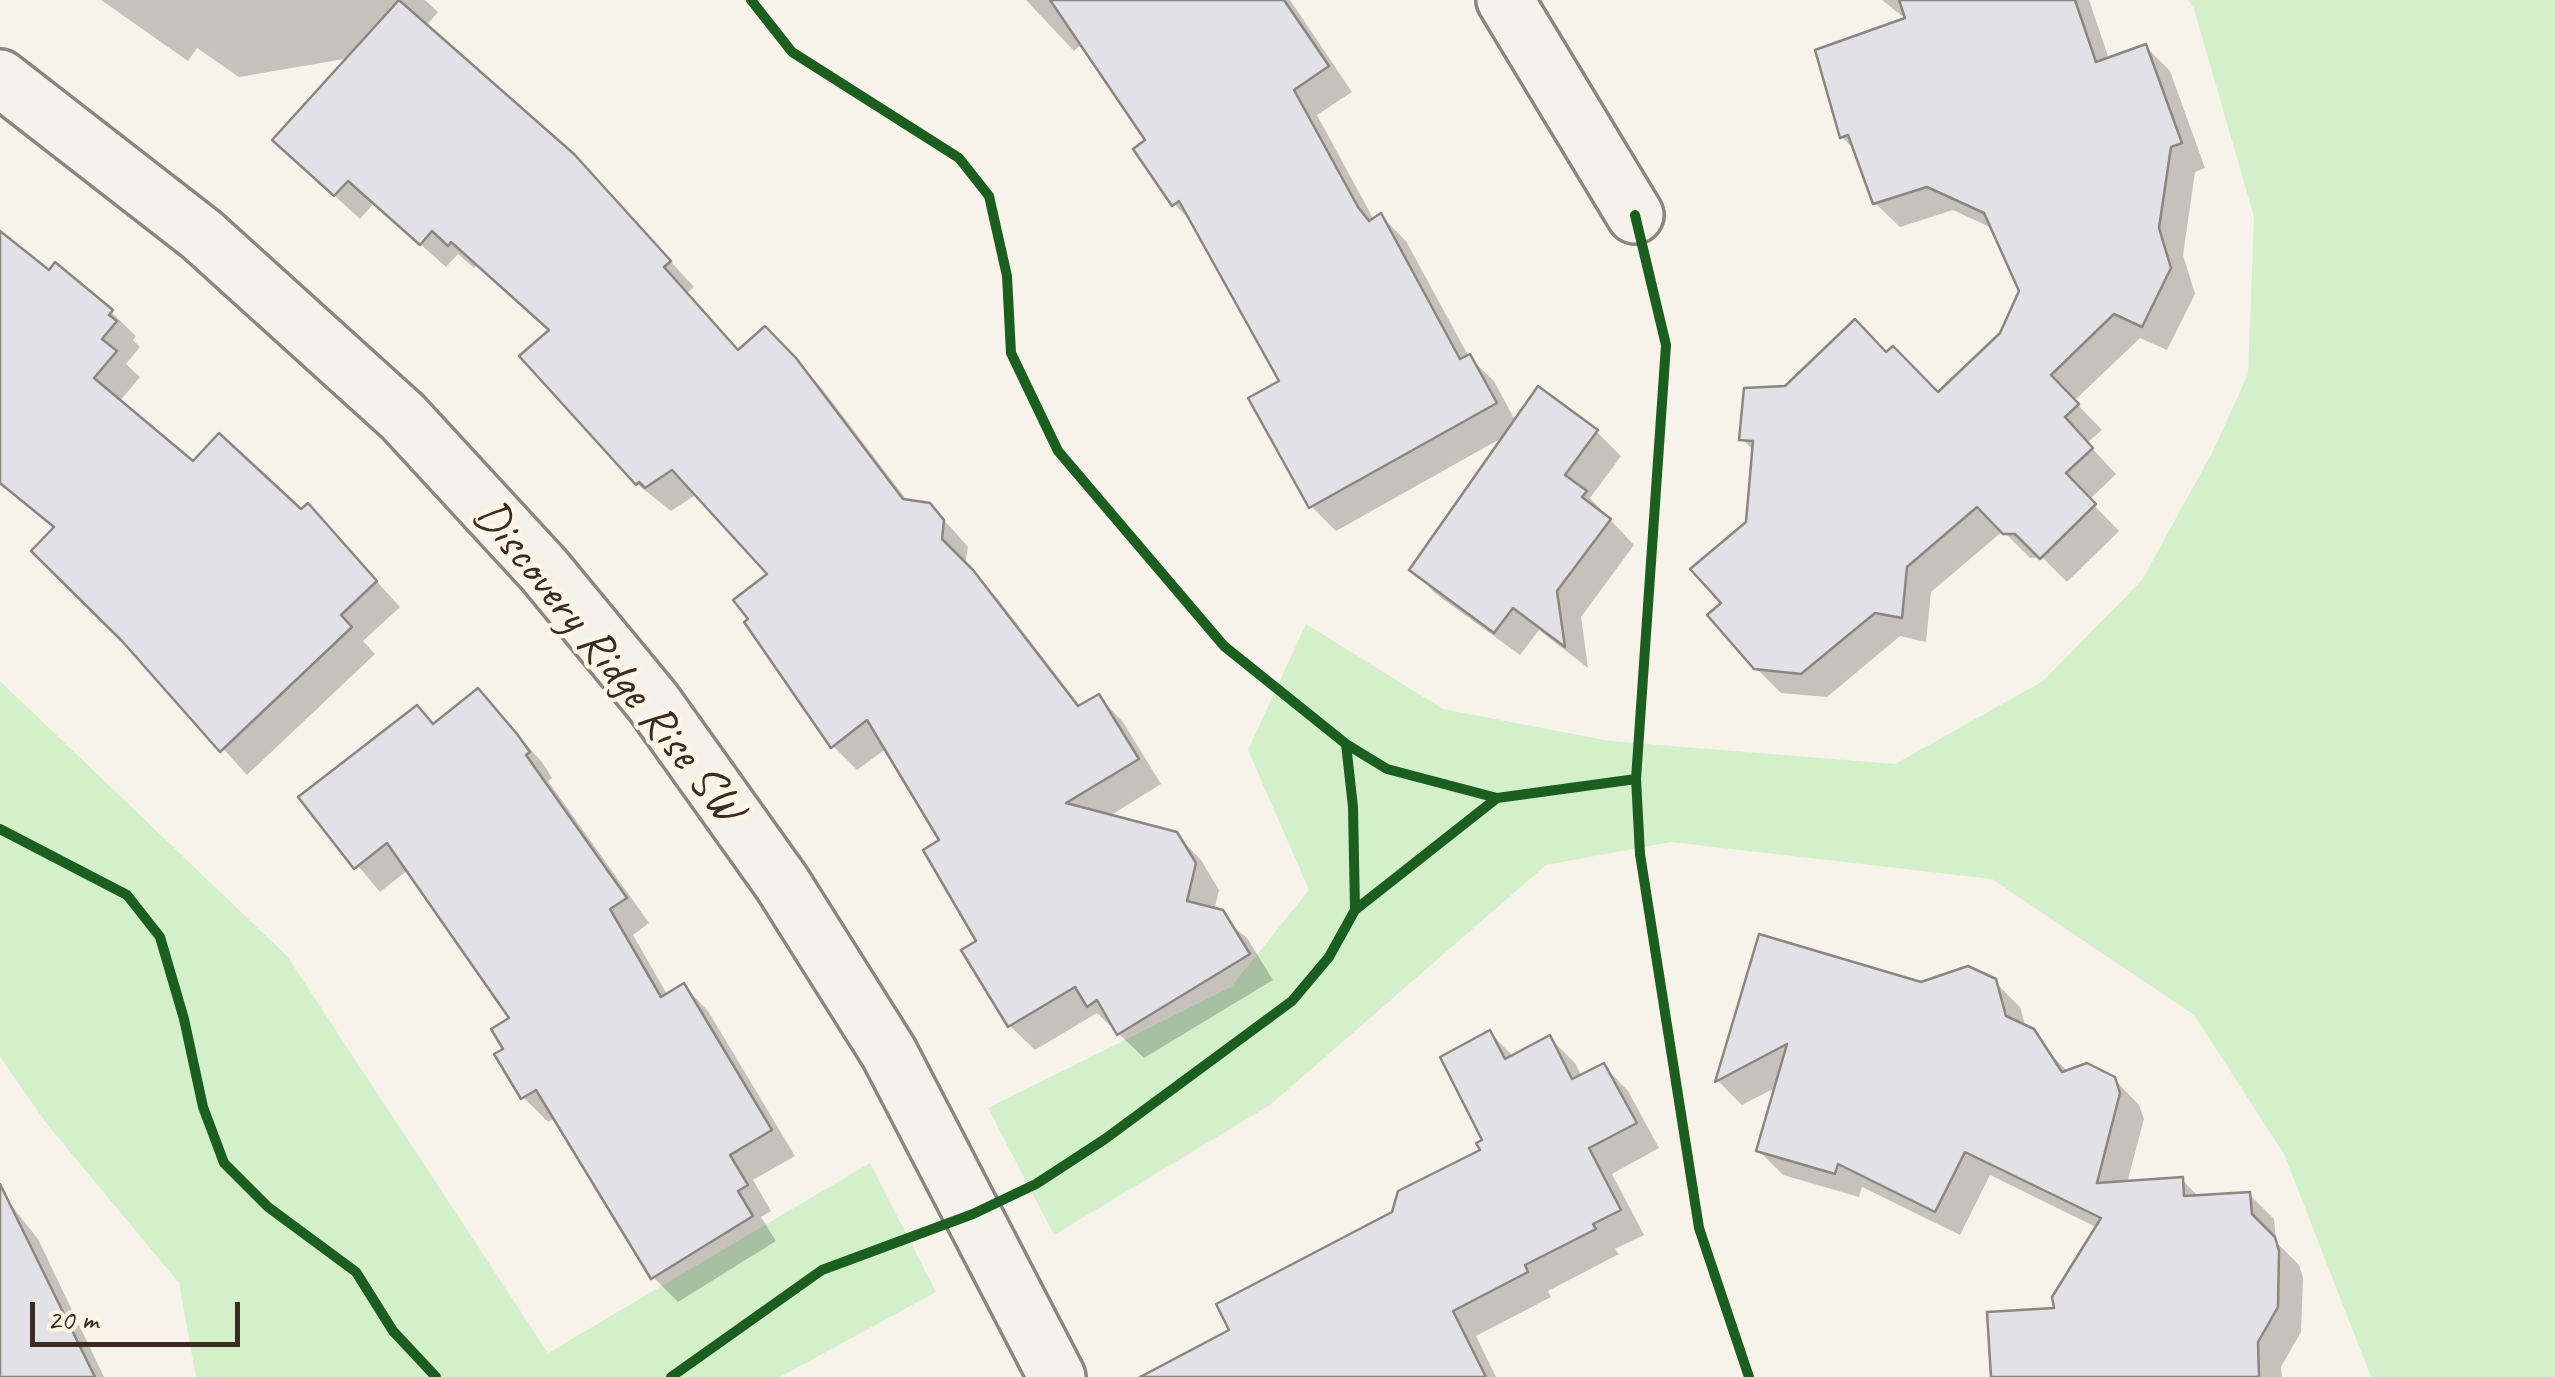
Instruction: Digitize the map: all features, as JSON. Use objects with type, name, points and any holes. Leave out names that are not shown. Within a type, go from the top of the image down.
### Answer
[{"type":"street","points":[[1505,0],[1635,215]]},
{"type":"street","name":"Discovery Ridge Rise SW","points":[[0,78],[202,235],[403,417],[544,570],[653,702],[782,883],[889,1053],[1057,1377]]},
{"type":"green space","points":[[2188,0],[2555,0],[2555,1377],[2371,1377],[2284,1154],[2194,1015],[1992,879],[1671,842],[1546,865],[1270,1105],[1054,1235],[988,1108],[1231,987],[1309,890],[1248,750],[1306,624],[1443,709],[1610,741],[1895,764],[2043,681],[2142,580],[2213,451],[2248,374],[2254,217],[2194,9]]},
{"type":"green space","points":[[0,681],[287,956],[548,1353],[870,1163],[936,1292],[780,1377],[196,1377],[179,1283],[47,1124],[0,1057]]},
{"type":"building","points":[[399,0],[574,154],[671,261],[664,267],[738,350],[765,326],[796,358],[903,499],[930,503],[944,520],[942,539],[973,570],[1078,706],[1099,694],[1139,759],[1066,803],[1177,832],[1196,863],[1187,901],[1223,910],[1250,954],[1117,1035],[1097,1000],[1087,1007],[1075,987],[1008,1027],[961,950],[976,941],[923,850],[939,840],[867,720],[831,748],[744,622],[748,619],[733,600],[767,574],[672,470],[645,488],[639,482],[636,485],[519,356],[549,330],[451,242],[448,246],[432,231],[420,245],[348,181],[334,196],[272,140]]},
{"type":"building","points":[[1050,0],[1284,0],[1329,66],[1294,90],[1358,207],[1369,221],[1381,213],[1460,359],[1470,354],[1497,403],[1309,508],[1248,398],[1279,381],[1179,201],[1172,206],[1133,149],[1145,140]]},
{"type":"building","points":[[1899,0],[2075,0],[2096,62],[2146,44],[2182,143],[2171,147],[2159,228],[2171,268],[2142,327],[2114,314],[2051,375],[2079,404],[2065,417],[2093,448],[2066,473],[2096,504],[2040,559],[2015,534],[2003,534],[1977,507],[1907,567],[1902,618],[1875,613],[1801,674],[1754,669],[1707,615],[1721,603],[1690,569],[1746,522],[1753,441],[1739,440],[1744,388],[1785,386],[1855,319],[1886,352],[1893,346],[1938,392],[2000,333],[2019,291],[1984,213],[1927,187],[1873,204],[1848,135],[1840,138],[1815,50],[1905,18]]},
{"type":"building","points":[[0,231],[49,270],[55,262],[113,310],[109,315],[117,321],[102,339],[117,351],[94,378],[193,461],[219,433],[301,509],[308,503],[377,581],[341,615],[352,627],[220,752],[122,641],[31,551],[54,527],[0,483]]},
{"type":"building","points":[[1538,386],[1598,430],[1565,475],[1587,491],[1582,497],[1611,519],[1557,591],[1565,647],[1513,608],[1494,633],[1409,570]]},
{"type":"building","points":[[478,688],[530,752],[526,755],[627,898],[610,909],[661,997],[684,983],[772,1130],[730,1155],[748,1185],[738,1191],[753,1216],[651,1279],[536,1090],[521,1099],[494,1054],[503,1049],[491,1029],[509,1018],[387,843],[354,869],[298,797],[417,705],[433,724]]},
{"type":"building","points":[[1759,934],[1921,982],[1968,966],[1996,979],[2006,1016],[2034,1029],[2062,1072],[2087,1063],[2115,1077],[2120,1093],[2097,1183],[2183,1177],[2184,1196],[2250,1192],[2252,1214],[2275,1237],[2279,1251],[2278,1307],[2258,1342],[2259,1377],[1991,1377],[1987,1312],[2054,1308],[2052,1297],[2101,1218],[1965,1152],[1935,1212],[1838,1164],[1835,1174],[1756,1151],[1787,1044],[1715,1082]]},
{"type":"building","points":[[1490,1030],[1505,1059],[1550,1035],[1572,1079],[1604,1063],[1637,1123],[1589,1148],[1621,1210],[1593,1224],[1596,1229],[1525,1265],[1528,1272],[1453,1311],[1486,1377],[1140,1377],[1229,1330],[1216,1304],[1392,1212],[1398,1191],[1480,1150],[1476,1143],[1482,1140],[1440,1057]]},
{"type":"building","points":[[0,1184],[95,1377],[0,1377]]},
{"type":"cycle path","points":[[751,0],[792,52],[959,158],[989,196],[1007,276],[1011,353],[1058,451],[1224,646],[1346,744],[1387,769],[1497,798]]},
{"type":"cycle path","points":[[1635,215],[1666,345],[1636,779],[1640,854],[1699,1228],[1749,1377]]},
{"type":"cycle path","points":[[1346,744],[1353,807],[1355,910]]},
{"type":"cycle path","points":[[671,1377],[822,1270],[973,1214],[1036,1184],[1105,1139],[1292,1001],[1329,957],[1355,910],[1497,798],[1636,779]]},
{"type":"cycle path","points":[[0,829],[127,895],[160,937],[184,1019],[203,1107],[224,1163],[268,1207],[356,1272],[393,1331],[436,1377]]}]
